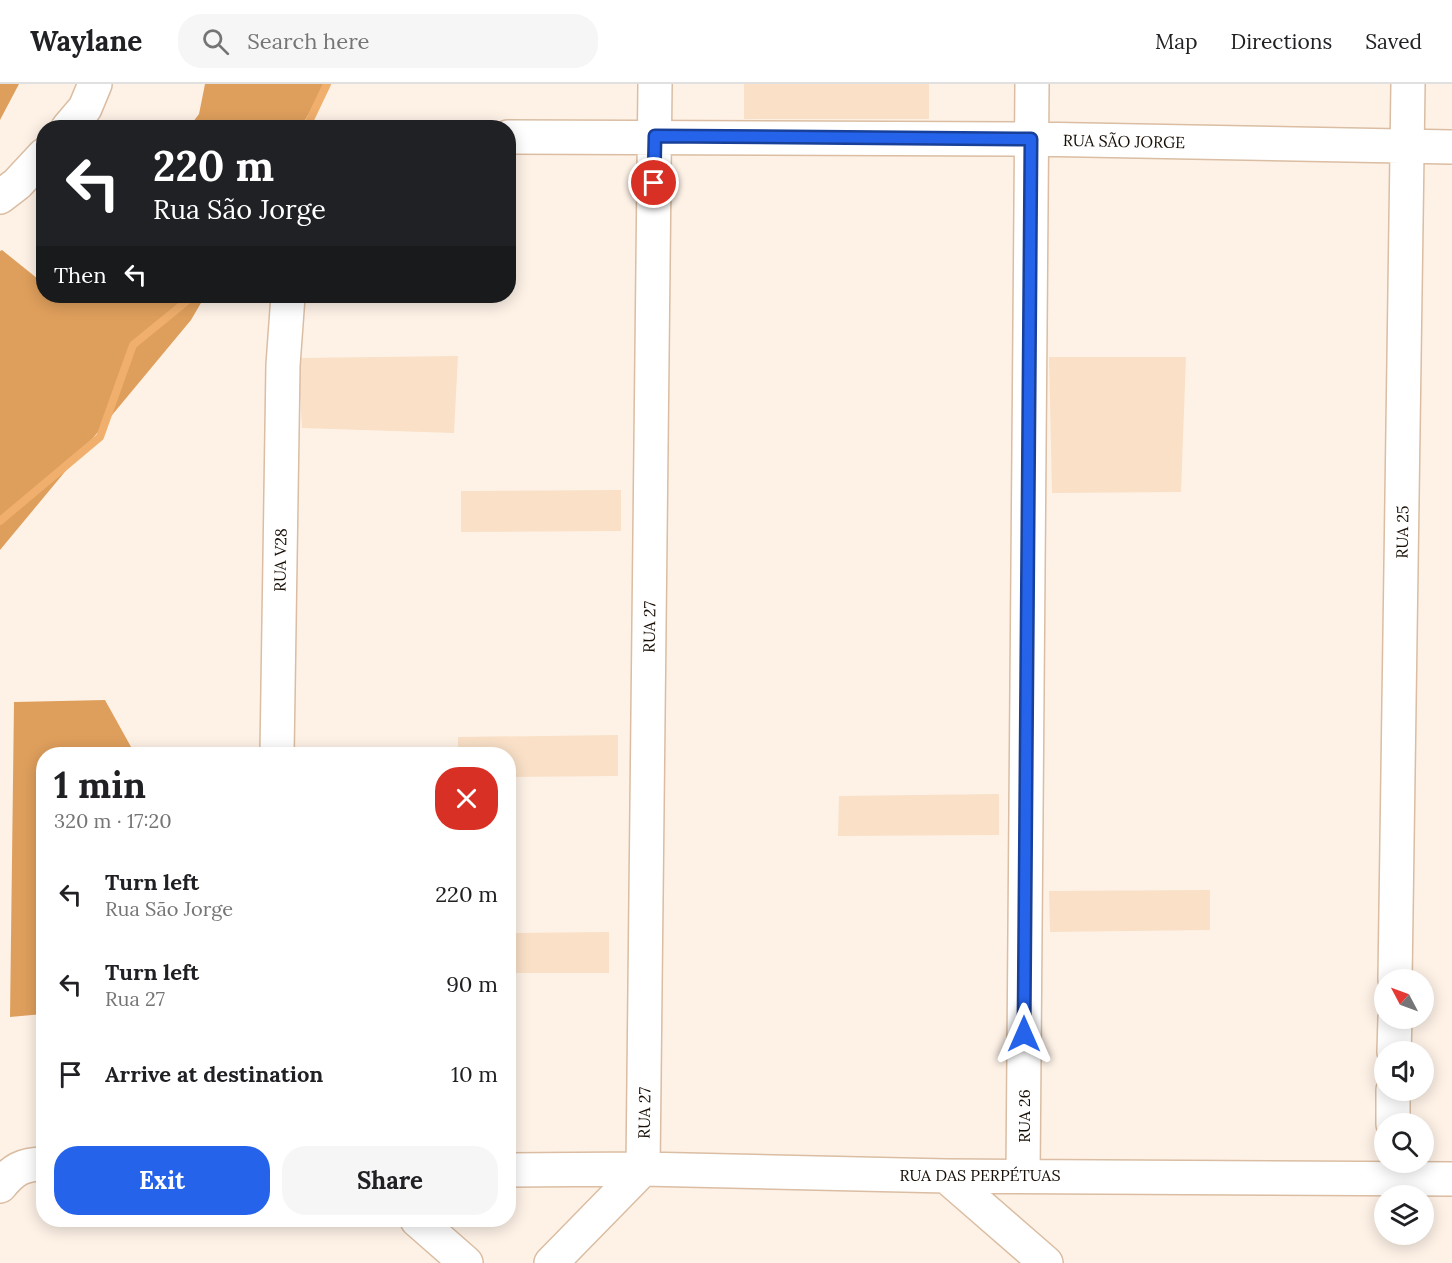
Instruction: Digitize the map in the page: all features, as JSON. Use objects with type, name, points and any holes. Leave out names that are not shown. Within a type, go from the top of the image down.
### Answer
[{"type":"street","points":[[75,120],[85,108],[95,84]]},
{"type":"street","name":"RUA 27","points":[[643,1169],[655,84]]},
{"type":"street","name":"RUA 26","points":[[1023,1175],[1032,84]]},
{"type":"street","name":"RUA 25","points":[[1395,969],[1408,84]]},
{"type":"street","name":"RUA SÃO JORGE","points":[[516,137],[1031,139],[1452,147]]},
{"type":"street","points":[[0,197],[17,184],[36,164]]},
{"type":"street","name":"RUA V28","points":[[277,747],[283,365],[287,303]]},
{"type":"street","points":[[0,1186],[10,1173],[19,1167],[36,1164]]},
{"type":"street","points":[[551,1263],[643,1169]]},
{"type":"street","name":"RUA DAS PERPÉTUAS","points":[[516,1170],[643,1169],[945,1176],[1374,1171]]},
{"type":"street","name":"RUA DAS PERPÉTUAS","points":[[1407,1173],[1452,1179]]},
{"type":"street","points":[[945,1176],[1046,1263]]},
{"type":"street","points":[[425,1227],[466,1263]]},
{"type":"shaded area","points":[[0,84],[19,84],[0,120]]},
{"type":"shaded area","points":[[205,84],[326,84],[305,120],[194,120],[199,114]]},
{"type":"shaded area","points":[[744,84],[929,84],[929,119],[744,119]]},
{"type":"shaded area","points":[[2,250],[36,277],[36,303],[201,303],[191,320],[0,550],[0,251]]},
{"type":"shaded area","points":[[458,356],[454,433],[302,428],[298,358]]},
{"type":"shaded area","points":[[1049,357],[1186,357],[1181,492],[1052,493]]},
{"type":"shaded area","points":[[621,490],[621,531],[461,532],[461,491]]},
{"type":"shaded area","points":[[105,700],[131,747],[36,747],[36,1015],[10,1017],[14,702]]},
{"type":"shaded area","points":[[618,735],[618,776],[516,777],[516,747],[458,747],[458,737]]},
{"type":"shaded area","points":[[999,794],[999,835],[838,836],[839,796]]},
{"type":"shaded area","points":[[1210,890],[1210,930],[1050,932],[1049,891]]},
{"type":"shaded area","points":[[609,932],[609,973],[516,973],[516,933]]},
{"type":"waterway","points":[[310,120],[327,84]]},
{"type":"waterway","points":[[0,521],[100,437],[133,345],[184,303]]},
{"type":"route","points":[[654,183],[655,136],[1031,139],[1024,1034]]}]
